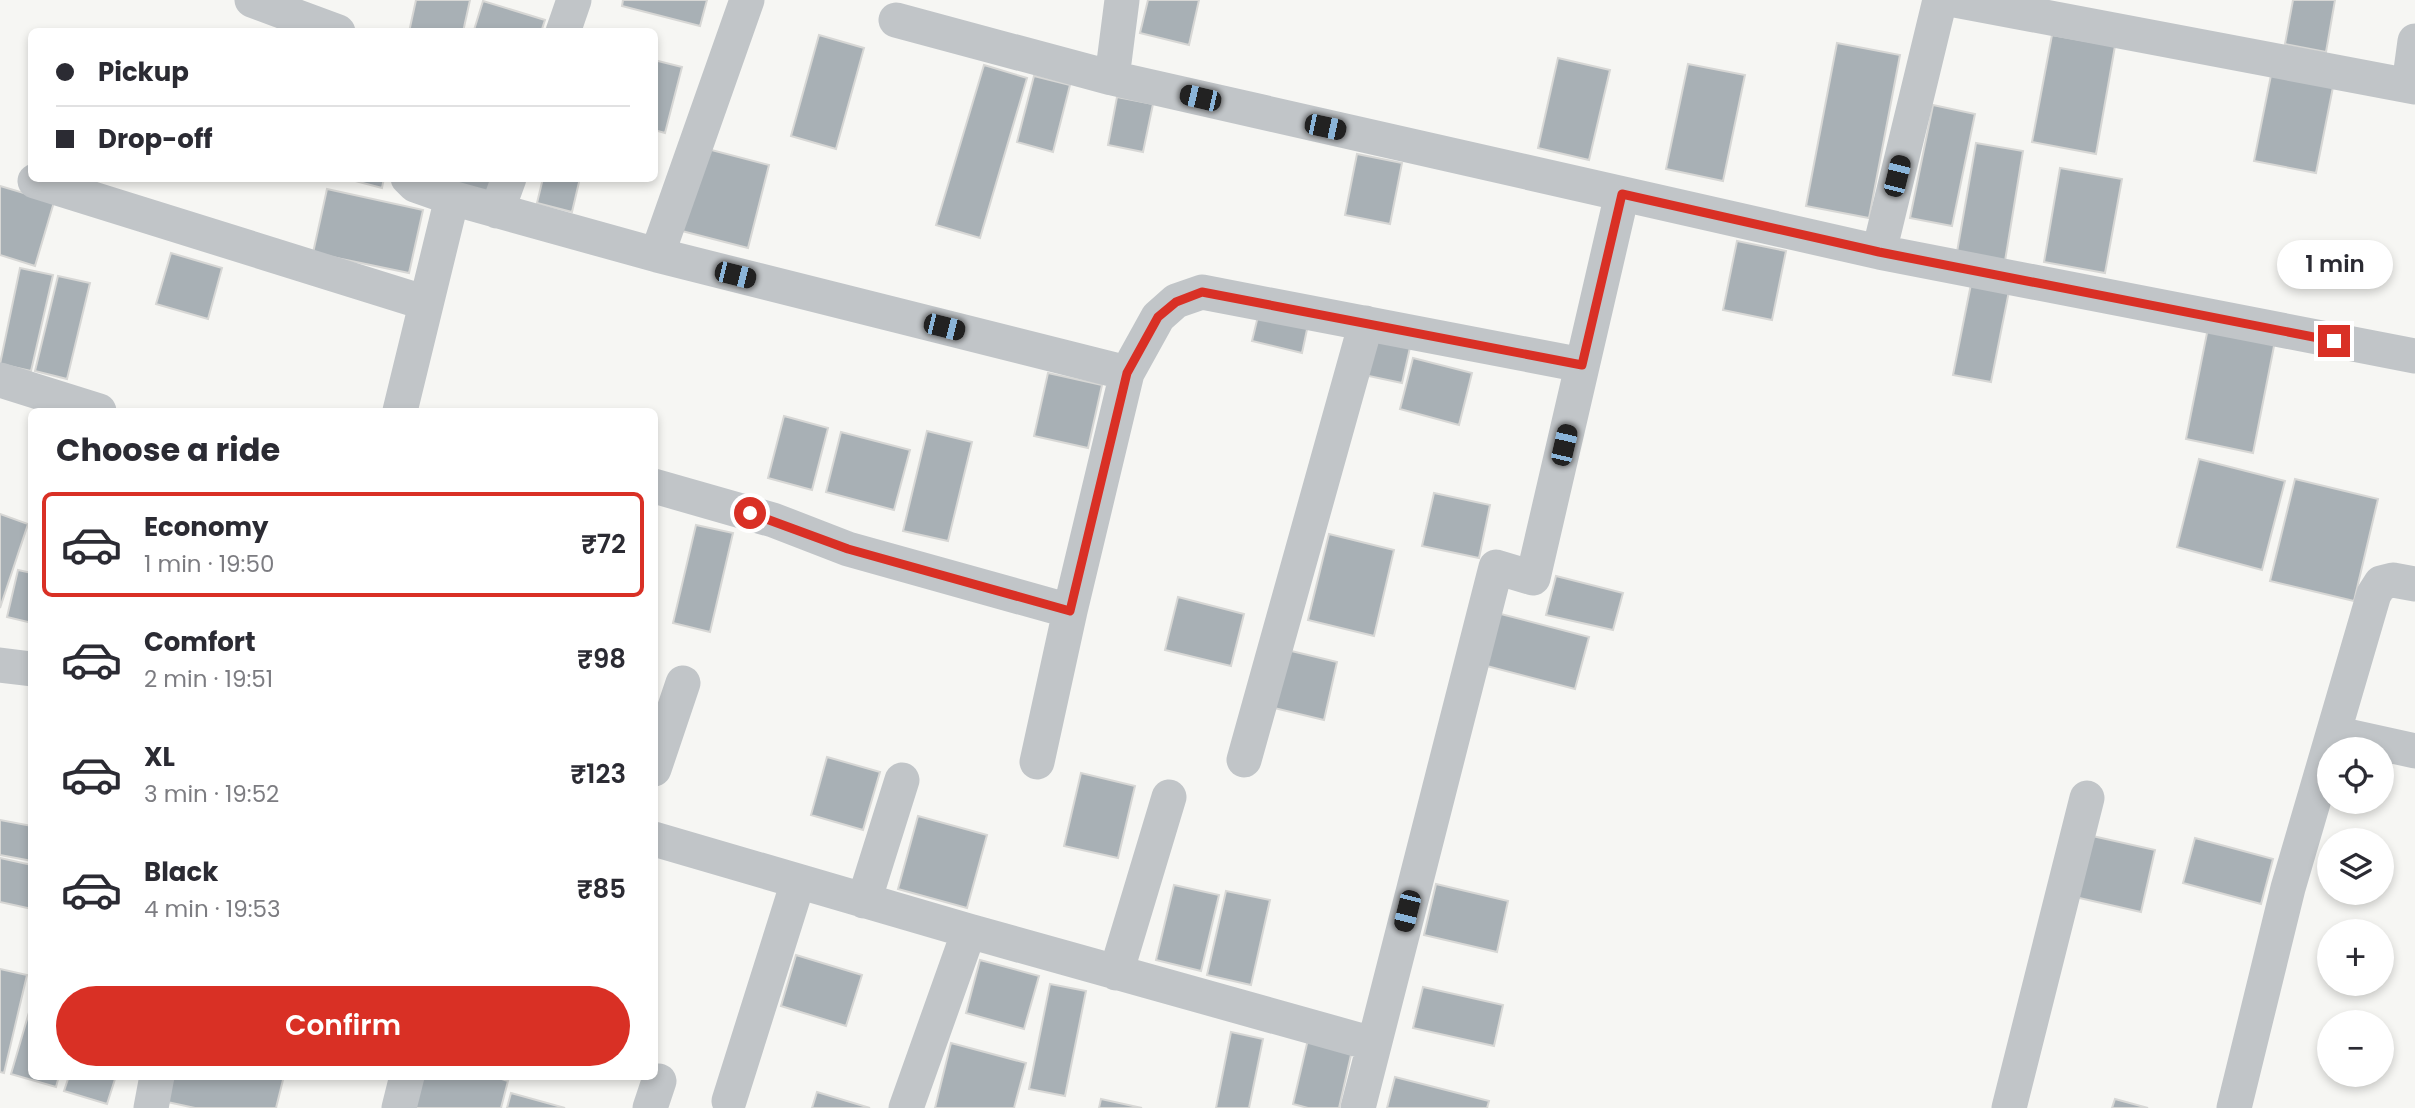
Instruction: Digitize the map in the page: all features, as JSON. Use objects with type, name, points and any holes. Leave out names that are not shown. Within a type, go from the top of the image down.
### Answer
[{"type":"street","points":[[253,0],[327,28]]},
{"type":"street","points":[[564,28],[574,0]]},
{"type":"street","points":[[657,255],[747,0]]},
{"type":"street","points":[[1112,78],[1122,0]]},
{"type":"street","points":[[1879,252],[1940,0]]},
{"type":"street","points":[[1955,0],[2412,86],[2415,41]]},
{"type":"street","points":[[896,20],[1112,78],[1879,252],[2415,356]]},
{"type":"street","points":[[38,182],[426,303]]},
{"type":"street","points":[[412,182],[452,198],[657,255],[1127,373]]},
{"type":"street","points":[[497,211],[508,182]]},
{"type":"street","points":[[1358,1108],[1496,566],[1533,578],[1622,194]]},
{"type":"street","points":[[401,408],[452,198]]},
{"type":"street","points":[[1037,762],[1127,373],[1158,317],[1176,302],[1202,292],[1582,365]]},
{"type":"street","points":[[1244,760],[1366,323]]},
{"type":"street","points":[[0,380],[89,408]]},
{"type":"street","points":[[658,487],[773,520],[848,549],[1070,611]]},
{"type":"street","points":[[2234,1108],[2288,888],[2374,594],[2381,583],[2393,580],[2415,584]]},
{"type":"street","points":[[0,665],[28,668]]},
{"type":"street","points":[[658,757],[682,683]]},
{"type":"street","points":[[2334,733],[2415,751]]},
{"type":"street","points":[[864,901],[902,780]]},
{"type":"street","points":[[1116,973],[1169,797]]},
{"type":"street","points":[[2009,1108],[2087,798]]},
{"type":"street","points":[[658,840],[969,932],[1373,1044]]},
{"type":"street","points":[[729,1101],[798,882]]},
{"type":"street","points":[[906,1108],[969,932]]},
{"type":"street","points":[[151,1108],[156,1080]]},
{"type":"street","points":[[399,1108],[406,1080]]},
{"type":"building","points":[[416,0],[470,0],[464,28],[410,28]]},
{"type":"building","points":[[623,0],[707,0],[700,26],[622,6]]},
{"type":"building","points":[[1148,0],[1199,0],[1189,45],[1140,33]]},
{"type":"building","points":[[2293,0],[2335,0],[2326,52],[2285,44]]},
{"type":"building","points":[[483,1],[545,20],[542,28],[475,28]]},
{"type":"building","points":[[819,35],[864,48],[836,149],[791,136]]},
{"type":"building","points":[[2052,35],[2115,46],[2096,154],[2032,142]]},
{"type":"building","points":[[1837,43],[1900,55],[1869,218],[1806,206]]},
{"type":"building","points":[[1558,58],[1610,70],[1589,160],[1538,148]]},
{"type":"building","points":[[658,61],[682,67],[665,133],[658,131]]},
{"type":"building","points":[[1688,64],[1745,75],[1723,181],[1666,169]]},
{"type":"building","points":[[984,65],[1027,78],[980,238],[936,225]]},
{"type":"building","points":[[2272,70],[2334,82],[2316,173],[2254,161]]},
{"type":"building","points":[[1034,76],[1070,85],[1053,152],[1017,142]]},
{"type":"building","points":[[1117,97],[1153,104],[1143,152],[1108,145]]},
{"type":"building","points":[[1933,105],[1975,114],[1952,226],[1910,218]]},
{"type":"building","points":[[1976,143],[2023,151],[2005,261],[1957,252]]},
{"type":"building","points":[[700,147],[769,165],[748,248],[678,230]]},
{"type":"building","points":[[1357,154],[1402,163],[1390,224],[1345,215]]},
{"type":"building","points":[[2060,168],[2122,179],[2105,273],[2044,262]]},
{"type":"building","points":[[359,182],[383,182],[382,188]]},
{"type":"building","points":[[441,182],[502,182],[499,197]]},
{"type":"building","points":[[542,182],[579,182],[572,212],[537,203]]},
{"type":"building","points":[[0,186],[54,202],[35,266],[0,255]]},
{"type":"building","points":[[327,189],[423,210],[409,273],[313,253]]},
{"type":"building","points":[[1737,241],[1786,251],[1772,320],[1723,310]]},
{"type":"building","points":[[171,253],[222,268],[208,319],[156,304]]},
{"type":"building","points":[[20,268],[53,275],[31,371],[0,364]]},
{"type":"building","points":[[58,276],[90,283],[67,379],[35,371]]},
{"type":"building","points":[[1972,279],[2010,286],[1991,382],[1953,375]]},
{"type":"building","points":[[1260,308],[1309,320],[1302,353],[1252,341]]},
{"type":"building","points":[[2208,328],[2275,341],[2253,453],[2186,439]]},
{"type":"building","points":[[1374,334],[1411,343],[1402,383],[1364,375]]},
{"type":"building","points":[[1413,358],[1472,373],[1459,425],[1400,409]]},
{"type":"building","points":[[1048,373],[1102,385],[1088,448],[1034,436]]},
{"type":"building","points":[[784,416],[828,428],[812,490],[768,478]]},
{"type":"building","points":[[927,431],[972,442],[948,541],[903,531]]},
{"type":"building","points":[[841,432],[910,450],[894,510],[826,492]]},
{"type":"building","points":[[2199,459],[2285,481],[2262,570],[2177,547]]},
{"type":"building","points":[[2295,479],[2378,499],[2354,601],[2270,581]]},
{"type":"building","points":[[1434,493],[1490,505],[1479,558],[1422,546]]},
{"type":"building","points":[[0,514],[28,524],[0,608]]},
{"type":"building","points":[[696,525],[733,533],[710,632],[673,623]]},
{"type":"building","points":[[1329,534],[1394,550],[1374,636],[1308,620]]},
{"type":"building","points":[[18,570],[28,572],[28,622],[7,617]]},
{"type":"building","points":[[1556,576],[1623,593],[1613,630],[1546,615]]},
{"type":"building","points":[[1178,597],[1244,614],[1231,666],[1165,650]]},
{"type":"building","points":[[1497,613],[1589,637],[1575,689],[1483,665]]},
{"type":"building","points":[[1283,649],[1337,662],[1324,720],[1270,707]]},
{"type":"building","points":[[827,757],[880,772],[863,830],[811,815]]},
{"type":"building","points":[[1081,773],[1135,786],[1118,858],[1064,846]]},
{"type":"building","points":[[918,816],[987,835],[967,908],[898,889]]},
{"type":"building","points":[[0,820],[28,825],[28,860],[0,855]]},
{"type":"building","points":[[2088,835],[2155,850],[2141,912],[2075,897]]},
{"type":"building","points":[[2195,838],[2273,859],[2261,904],[2183,883]]},
{"type":"building","points":[[0,858],[28,864],[28,908],[0,902]]},
{"type":"building","points":[[1436,884],[1508,901],[1497,952],[1424,935]]},
{"type":"building","points":[[1174,885],[1219,895],[1201,971],[1156,960]]},
{"type":"building","points":[[1226,891],[1270,900],[1251,985],[1207,975]]},
{"type":"building","points":[[796,955],[862,975],[846,1026],[781,1006]]},
{"type":"building","points":[[980,960],[1039,976],[1024,1029],[966,1013]]},
{"type":"building","points":[[0,969],[27,975],[4,1073],[0,1072]]},
{"type":"building","points":[[1050,984],[1086,991],[1065,1096],[1029,1089]]},
{"type":"building","points":[[1423,987],[1503,1005],[1494,1046],[1413,1028]]},
{"type":"building","points":[[28,1016],[28,1079],[11,1074]]},
{"type":"building","points":[[1231,1032],[1263,1039],[1249,1108],[1216,1108]]},
{"type":"building","points":[[1309,1035],[1353,1046],[1339,1108],[1308,1108],[1293,1104]]},
{"type":"building","points":[[951,1043],[1026,1063],[1014,1108],[935,1108]]},
{"type":"building","points":[[1395,1077],[1489,1101],[1487,1108],[1387,1108]]},
{"type":"building","points":[[32,1080],[58,1080],[56,1087]]},
{"type":"building","points":[[68,1080],[115,1080],[107,1104],[64,1091]]},
{"type":"building","points":[[162,1080],[283,1080],[276,1108],[195,1108],[158,1100]]},
{"type":"building","points":[[416,1080],[508,1081],[501,1108],[413,1108]]},
{"type":"building","points":[[817,1092],[870,1108],[812,1108]]},
{"type":"building","points":[[511,1093],[565,1108],[507,1108]]},
{"type":"building","points":[[1101,1099],[1142,1108],[1099,1108]]},
{"type":"building","points":[[2115,1099],[2148,1108],[2112,1108]]},
{"type":"route","points":[[750,513],[848,549],[1070,611],[1127,373],[1158,317],[1176,302],[1202,292],[1582,365],[1622,194],[1879,252],[2334,341]]}]
